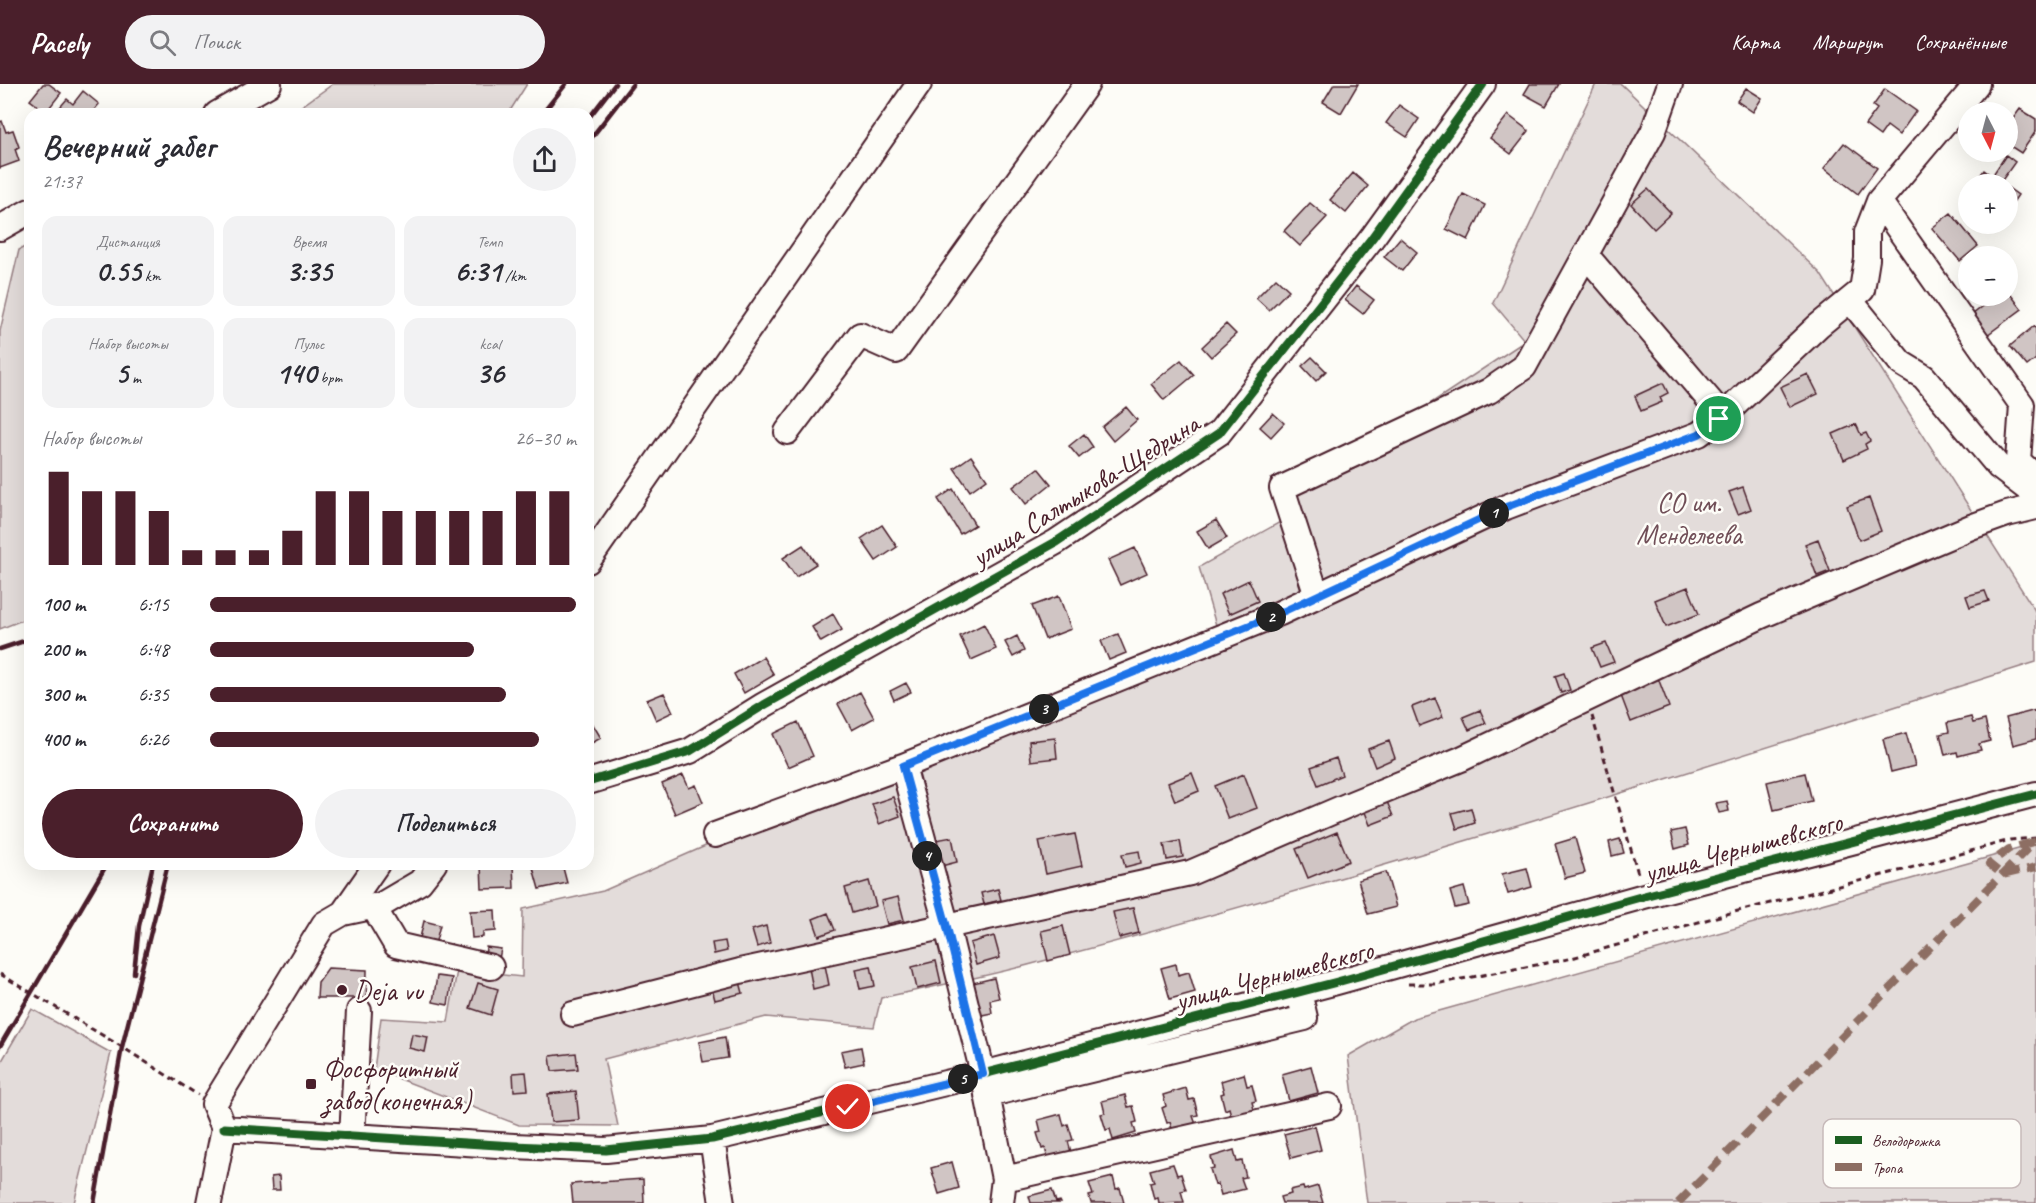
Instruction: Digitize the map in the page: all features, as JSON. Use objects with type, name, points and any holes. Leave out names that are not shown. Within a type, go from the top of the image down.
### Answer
[{"type":"street","points":[[227,108],[269,84]]},
{"type":"street","points":[[594,552],[919,84]]},
{"type":"street","points":[[787,432],[860,335],[896,351],[1087,84]]},
{"type":"street","name":"улица Салтыкова-Щедрина","points":[[594,780],[690,751],[764,705],[1056,542],[1219,433],[1372,238],[1483,84]]},
{"type":"street","points":[[1317,596],[1282,488],[1489,390],[1524,367],[1653,132],[1670,84]]},
{"type":"street","points":[[715,835],[903,766],[1280,613],[1506,507],[1699,434],[1723,416],[1818,326],[1862,290],[1867,258],[1867,232],[1879,201],[1977,84]]},
{"type":"street","points":[[1879,201],[2029,407],[2018,461],[2036,477]]},
{"type":"street","points":[[0,228],[24,214]]},
{"type":"street","points":[[1586,255],[1723,416]]},
{"type":"street","points":[[1850,300],[1901,363],[1924,377],[1999,467],[2025,487],[2036,491]]},
{"type":"street","points":[[573,1014],[740,971],[1190,873],[1461,759],[1772,611],[1971,527],[2007,514],[2036,507]]},
{"type":"street","points":[[903,766],[947,927],[985,1085],[1004,1179],[1001,1203]]},
{"type":"street","name":"улица Чернышевского","points":[[224,1128],[606,1150],[712,1139],[985,1085],[1132,1035],[1299,992],[1644,896],[2036,794]]},
{"type":"street","points":[[344,913],[373,870]]},
{"type":"street","points":[[209,1203],[224,1128],[214,1104],[324,924],[344,913],[381,905],[420,882],[429,870]]},
{"type":"street","points":[[373,906],[396,945],[491,968]]},
{"type":"street","points":[[985,1085],[1138,1059],[1305,1018],[1299,992]]},
{"type":"street","points":[[352,1136],[359,1011]]},
{"type":"street","points":[[1132,1035],[1138,1059]]},
{"type":"street","points":[[1004,1179],[1329,1106]]},
{"type":"street","points":[[712,1139],[722,1203]]},
{"type":"path","points":[[1587,699],[1644,896]]},
{"type":"path","points":[[1404,984],[1435,984],[1568,959],[1734,912],[1903,870],[2010,840],[2036,838]]},
{"type":"path","points":[[0,974],[214,1104]]},
{"type":"green space","points":[[333,84],[527,84],[512,108],[299,108]]},
{"type":"green space","name":"СО им. Менделеева","points":[[1596,84],[1621,84],[1820,273],[2034,609],[2036,614],[2036,662],[1534,820],[1282,895],[1010,970],[881,998],[874,1027],[766,1017],[604,1059],[618,1126],[519,1125],[374,1069],[381,1018],[448,1022],[457,970],[522,977],[523,909],[603,891],[717,841],[1218,632],[1199,567],[1284,520],[1271,479],[1404,421],[1525,341],[1493,303]]},
{"type":"green space","points":[[24,247],[24,619],[0,629],[0,331],[19,250]]},
{"type":"green space","points":[[2036,844],[2036,1203],[1367,1203],[1348,1056],[1414,1018]]},
{"type":"green space","points":[[32,1009],[111,1053],[74,1203],[0,1203],[0,1064]]},
{"type":"building","points":[[43,84],[49,84],[61,93],[49,108],[41,108],[30,100]]},
{"type":"building","points":[[1334,84],[1358,84],[1341,113],[1323,102]]},
{"type":"building","points":[[1530,84],[1559,84],[1546,106],[1524,94]]},
{"type":"building","points":[[1746,88],[1762,98],[1753,112],[1737,101]]},
{"type":"building","points":[[1885,89],[1916,111],[1899,135],[1887,126],[1880,136],[1865,125],[1877,109],[1873,106]]},
{"type":"building","points":[[83,91],[99,104],[96,108],[59,108],[67,99],[73,104]]},
{"type":"building","points":[[1399,105],[1419,119],[1407,137],[1386,123]]},
{"type":"building","points":[[2020,109],[2036,119],[2036,131],[2021,153],[2018,151],[2018,112]]},
{"type":"building","points":[[1508,115],[1529,131],[1511,154],[1490,138]]},
{"type":"building","points":[[2,121],[6,132],[13,130],[19,147],[15,149],[19,161],[0,168],[0,122]]},
{"type":"building","points":[[1844,143],[1877,168],[1858,194],[1824,168]]},
{"type":"building","points":[[2001,162],[2015,162],[2006,174],[1993,174]]},
{"type":"building","points":[[1353,173],[1368,186],[1346,213],[1330,200]]},
{"type":"building","points":[[1648,189],[1671,213],[1654,229],[1631,204]]},
{"type":"building","points":[[1463,194],[1485,205],[1468,240],[1446,229]]},
{"type":"building","points":[[1310,203],[1327,217],[1300,246],[1284,231]]},
{"type":"building","points":[[1951,213],[1958,222],[1958,234],[1968,234],[1978,246],[1958,246],[1958,259],[1932,228]]},
{"type":"building","points":[[1400,238],[1417,252],[1402,271],[1384,257]]},
{"type":"building","points":[[1276,278],[1289,290],[1269,310],[1256,298]]},
{"type":"building","points":[[1356,286],[1374,300],[1363,314],[1345,300]]},
{"type":"building","points":[[2018,304],[2022,309],[1987,335],[1972,315],[1983,306],[2018,306]]},
{"type":"building","points":[[1226,324],[1236,334],[1211,357],[1202,347]]},
{"type":"building","points":[[2034,326],[2036,329],[2036,359],[2027,366],[2010,346]]},
{"type":"building","points":[[1312,357],[1326,371],[1316,381],[1302,366]]},
{"type":"building","points":[[1181,360],[1194,375],[1164,400],[1151,384]]},
{"type":"building","points":[[1808,374],[1818,394],[1790,407],[1780,387]]},
{"type":"building","points":[[1663,383],[1668,393],[1660,397],[1662,402],[1641,411],[1635,396]]},
{"type":"building","points":[[1126,407],[1137,420],[1113,441],[1102,427]]},
{"type":"building","points":[[1273,413],[1284,423],[1271,437],[1260,427]]},
{"type":"building","points":[[1856,424],[1861,435],[1866,433],[1870,441],[1865,444],[1867,449],[1844,460],[1833,434]]},
{"type":"building","points":[[1084,434],[1093,447],[1079,458],[1069,446]]},
{"type":"building","points":[[971,456],[987,479],[970,491],[954,468]]},
{"type":"building","points":[[1038,468],[1051,484],[1026,504],[1013,487]]},
{"type":"building","points":[[1743,487],[1751,509],[1738,514],[1729,492]]},
{"type":"building","points":[[953,489],[975,525],[960,534],[938,499]]},
{"type":"building","points":[[1869,498],[1881,531],[1859,540],[1847,506]]},
{"type":"building","points":[[1216,520],[1227,538],[1208,549],[1197,531]]},
{"type":"building","points":[[882,525],[897,547],[876,561],[861,539]]},
{"type":"building","points":[[1818,539],[1830,571],[1817,576],[1805,544]]},
{"type":"building","points":[[803,545],[816,564],[796,577],[783,558]]},
{"type":"building","points":[[1135,548],[1147,573],[1120,585],[1108,560]]},
{"type":"building","points":[[1249,580],[1258,601],[1229,614],[1220,594]]},
{"type":"building","points":[[1688,587],[1699,614],[1666,627],[1655,600]]},
{"type":"building","points":[[1985,591],[1989,601],[1970,607],[1966,596]]},
{"type":"building","points":[[1059,596],[1071,629],[1045,639],[1032,606]]},
{"type":"building","points":[[833,614],[842,630],[821,642],[812,627]]},
{"type":"building","points":[[984,624],[996,649],[971,660],[960,636]]},
{"type":"building","points":[[1118,634],[1126,653],[1109,660],[1101,641]]},
{"type":"building","points":[[1017,636],[1024,651],[1013,657],[1005,642]]},
{"type":"building","points":[[1606,643],[1614,662],[1600,667],[1592,648]]},
{"type":"building","points":[[763,657],[774,675],[744,693],[734,674]]},
{"type":"building","points":[[1564,673],[1570,690],[1561,693],[1555,676]]},
{"type":"building","points":[[1658,678],[1669,707],[1631,722],[1620,693]]},
{"type":"building","points":[[906,683],[911,692],[894,700],[890,691]]},
{"type":"building","points":[[860,692],[874,718],[852,730],[838,704]]},
{"type":"building","points":[[664,693],[673,712],[656,720],[647,700]]},
{"type":"building","points":[[1435,698],[1443,717],[1419,726],[1412,707]]},
{"type":"building","points":[[1480,710],[1486,723],[1469,730],[1463,717]]},
{"type":"building","points":[[2036,710],[2036,739],[2013,745],[2006,718]]},
{"type":"building","points":[[1971,717],[1973,723],[1985,720],[1990,741],[1979,744],[1981,750],[1958,756],[1957,752],[1945,755],[1940,734],[1949,732],[1947,723]]},
{"type":"building","points":[[798,722],[813,756],[788,767],[773,734]]},
{"type":"building","points":[[594,726],[601,738],[594,742]]},
{"type":"building","points":[[1906,733],[1915,766],[1891,772],[1883,739]]},
{"type":"building","points":[[1055,738],[1057,758],[1031,761],[1029,741]]},
{"type":"building","points":[[1389,741],[1395,758],[1375,767],[1368,749]]},
{"type":"building","points":[[1336,758],[1342,775],[1318,785],[1311,767]]},
{"type":"building","points":[[1192,773],[1199,791],[1175,801],[1168,783]]},
{"type":"building","points":[[1805,773],[1812,801],[1774,810],[1767,782]]},
{"type":"building","points":[[1244,774],[1257,808],[1228,819],[1215,786]]},
{"type":"building","points":[[683,775],[689,788],[696,785],[703,802],[675,814],[662,784]]},
{"type":"building","points":[[893,797],[900,816],[879,824],[872,804]]},
{"type":"building","points":[[1385,797],[1393,816],[1370,825],[1363,807]]},
{"type":"building","points":[[1727,801],[1729,811],[1719,813],[1716,803]]},
{"type":"building","points":[[1471,808],[1475,823],[1457,829],[1452,813]]},
{"type":"building","points":[[1685,829],[1689,845],[1675,849],[1671,832]]},
{"type":"building","points":[[1337,832],[1349,861],[1308,878],[1296,849]]},
{"type":"building","points":[[1075,834],[1082,866],[1046,874],[1039,841]]},
{"type":"building","points":[[952,837],[957,862],[941,866],[936,840]]},
{"type":"building","points":[[1575,838],[1585,873],[1565,878],[1555,844]]},
{"type":"building","points":[[1620,839],[1624,853],[1612,856],[1609,842]]},
{"type":"building","points":[[1180,841],[1183,857],[1167,860],[1164,844]]},
{"type":"building","points":[[1139,851],[1141,863],[1125,867],[1122,854]]},
{"type":"building","points":[[1527,868],[1532,887],[1508,894],[1502,874]]},
{"type":"building","points":[[481,870],[513,870],[514,888],[482,889]]},
{"type":"building","points":[[534,870],[564,870],[567,883],[539,889]]},
{"type":"building","points":[[1386,872],[1396,907],[1368,914],[1358,880]]},
{"type":"building","points":[[869,881],[876,906],[852,913],[845,888]]},
{"type":"building","points":[[1464,887],[1469,905],[1455,908],[1450,891]]},
{"type":"building","points":[[998,889],[1001,900],[984,904],[981,893]]},
{"type":"building","points":[[898,897],[904,920],[887,924],[881,901]]},
{"type":"building","points":[[1133,908],[1139,933],[1119,938],[1113,912]]},
{"type":"building","points":[[495,910],[496,931],[483,932],[483,937],[472,938],[470,911]]},
{"type":"building","points":[[828,913],[835,930],[819,936],[813,919]]},
{"type":"building","points":[[424,921],[440,925],[435,945],[419,942]]},
{"type":"building","points":[[766,926],[770,943],[757,947],[752,930]]},
{"type":"building","points":[[1063,926],[1070,955],[1048,961],[1041,931]]},
{"type":"building","points":[[994,936],[1000,958],[976,965],[970,943]]},
{"type":"building","points":[[725,941],[727,951],[714,954],[712,943]]},
{"type":"building","points":[[486,947],[501,949],[499,959],[485,957]]},
{"type":"building","points":[[936,961],[941,983],[917,989],[912,967]]},
{"type":"building","points":[[1176,964],[1178,975],[1189,972],[1195,992],[1170,999],[1161,968]]},
{"type":"building","points":[[825,965],[829,985],[813,989],[809,968]]},
{"type":"building","points":[[871,966],[875,986],[860,989],[856,969]]},
{"type":"building","name":"Deja vu","points":[[328,968],[367,970],[366,1018],[359,1018],[360,998],[317,998],[318,982]]},
{"type":"building","points":[[437,976],[452,978],[448,1005],[433,1002]]},
{"type":"building","points":[[739,978],[743,993],[715,1000],[711,985]]},
{"type":"building","points":[[994,978],[999,998],[990,1000],[992,1013],[977,1016],[969,984]]},
{"type":"building","points":[[478,983],[498,989],[491,1015],[470,1008]]},
{"type":"building","points":[[412,1034],[428,1037],[425,1052],[409,1048]]},
{"type":"building","points":[[725,1037],[728,1058],[703,1062],[699,1042]]},
{"type":"building","points":[[861,1047],[864,1063],[845,1067],[841,1051]]},
{"type":"building","points":[[576,1053],[578,1069],[552,1071],[550,1056]]},
{"type":"building","points":[[1311,1066],[1318,1093],[1289,1101],[1282,1074]]},
{"type":"building","points":[[526,1072],[528,1090],[514,1091],[513,1073]]},
{"type":"building","points":[[1244,1074],[1247,1086],[1252,1085],[1256,1101],[1252,1102],[1255,1113],[1232,1119],[1229,1108],[1225,1110],[1221,1081]]},
{"type":"building","points":[[1186,1088],[1189,1100],[1194,1099],[1198,1115],[1193,1116],[1197,1127],[1173,1133],[1162,1108],[1166,1106],[1163,1095]]},
{"type":"building","points":[[576,1091],[579,1120],[551,1122],[548,1094]]},
{"type":"building","points":[[1125,1095],[1128,1107],[1133,1106],[1137,1122],[1133,1123],[1136,1133],[1113,1140],[1110,1129],[1106,1130],[1101,1114],[1105,1113],[1102,1101]]},
{"type":"building","points":[[1061,1114],[1064,1126],[1068,1124],[1073,1140],[1068,1141],[1071,1152],[1048,1159],[1037,1133],[1041,1132],[1038,1120]]},
{"type":"building","points":[[1315,1126],[1321,1150],[1291,1158],[1284,1134]]},
{"type":"building","points":[[1234,1150],[1237,1162],[1242,1161],[1246,1177],[1241,1178],[1245,1189],[1221,1195],[1210,1169],[1214,1168],[1211,1157]]},
{"type":"building","points":[[952,1162],[959,1188],[939,1194],[931,1168]]},
{"type":"building","points":[[1173,1164],[1177,1175],[1181,1174],[1186,1190],[1181,1191],[1184,1202],[1159,1203],[1158,1198],[1154,1199],[1150,1183],[1154,1182],[1150,1170]]},
{"type":"building","points":[[279,1176],[280,1190],[272,1190],[271,1177]]},
{"type":"building","points":[[1113,1177],[1116,1189],[1120,1188],[1124,1203],[1091,1203],[1089,1196],[1093,1195],[1089,1183]]},
{"type":"building","points":[[643,1179],[644,1203],[573,1203],[571,1184]]},
{"type":"building","points":[[1318,1186],[1323,1203],[1282,1203],[1280,1197],[1291,1194],[1290,1190],[1303,1187],[1304,1190]]},
{"type":"building","points":[[1052,1190],[1056,1202],[1061,1203],[1031,1203],[1029,1196]]},
{"type":"railway","points":[[547,108],[566,84]]},
{"type":"railway","points":[[594,111],[615,84]]},
{"type":"railway","points":[[594,134],[633,84]]},
{"type":"railway","points":[[0,649],[24,641]]},
{"type":"railway","points":[[0,1046],[103,870]]},
{"type":"railway","points":[[134,973],[139,926],[152,870]]},
{"type":"railway","points":[[94,1203],[122,1047],[166,870]]},
{"type":"marked path","points":[[1678,1203],[2036,840]]},
{"type":"marked path","points":[[2033,842],[2009,849],[1989,864],[2003,875],[2036,867]]},
{"type":"cycle path","points":[[594,780],[690,751],[764,705],[1056,542],[1219,433],[1372,238],[1483,84]]},
{"type":"cycle path","points":[[224,1128],[606,1150],[712,1139],[983,1074],[1337,982],[1644,896],[2036,794]]},
{"type":"place","name":"Deja vu","points":[[342,990]]},
{"type":"place","name":"Фосфоритный завод(конечная)","points":[[311,1084]]},
{"type":"route","points":[[848,1107],[983,1074],[947,927],[903,766],[1280,613],[1506,507],[1699,434],[1719,419]]}]
